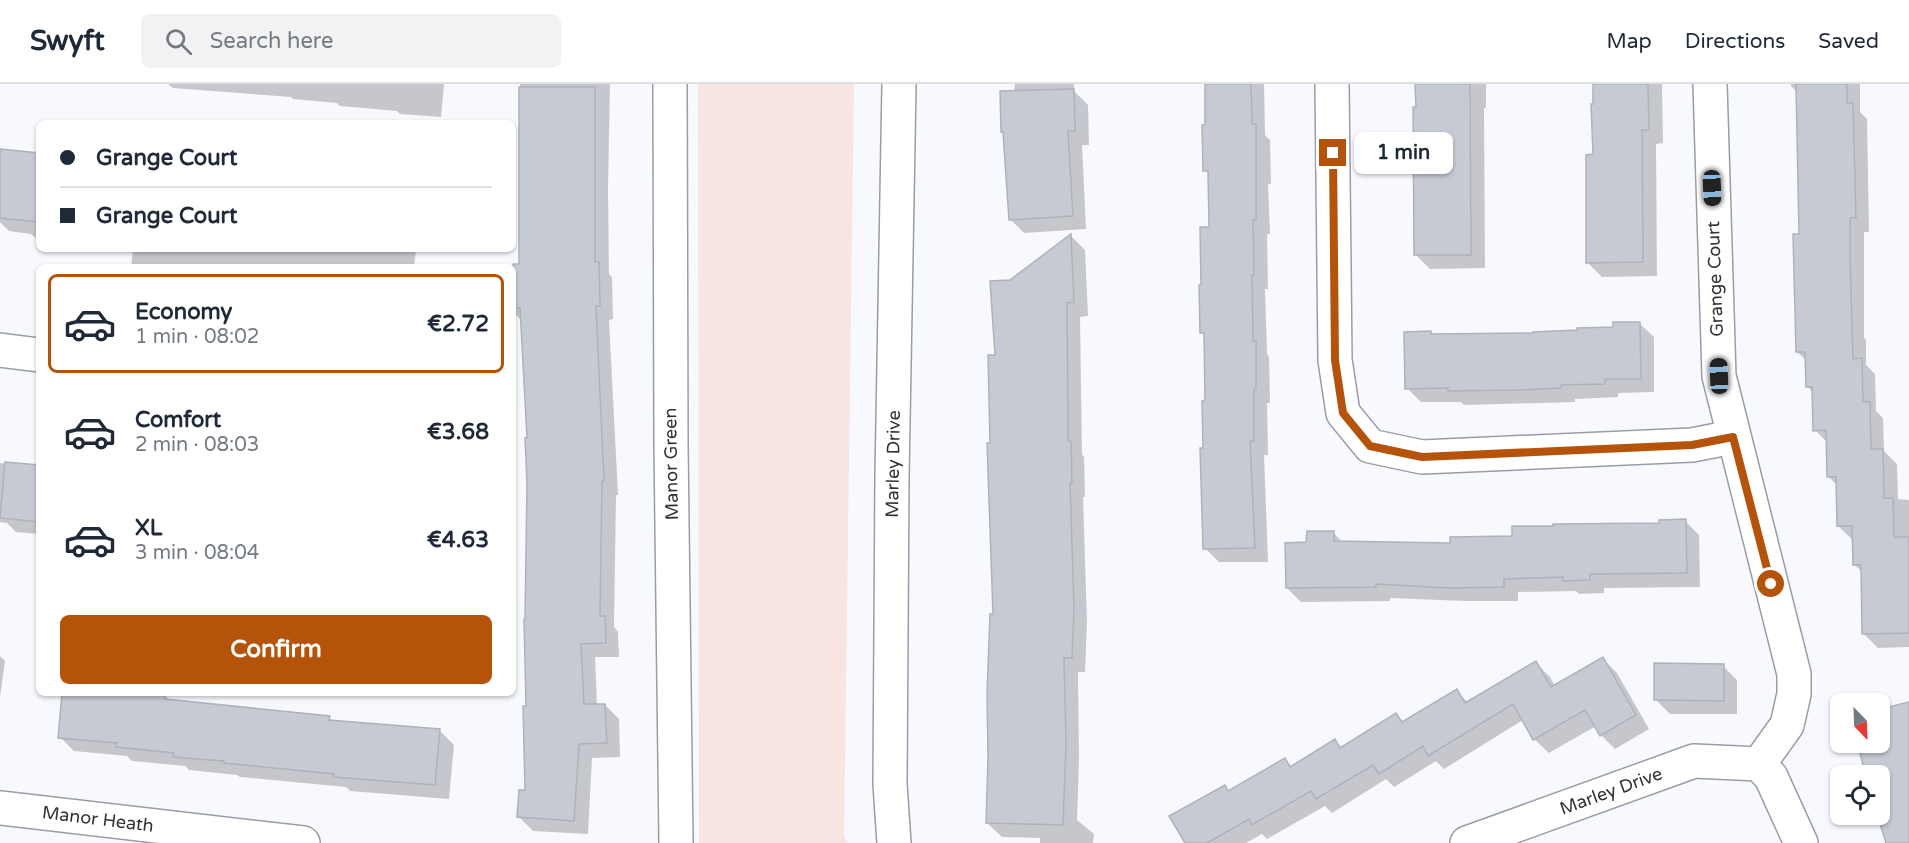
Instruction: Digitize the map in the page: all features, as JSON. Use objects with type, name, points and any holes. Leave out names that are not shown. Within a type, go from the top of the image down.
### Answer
[{"type":"street","name":"Manor Green","points":[[670,84],[671,445],[676,843]]},
{"type":"street","name":"Marley Drive","points":[[894,843],[891,784],[892,536],[899,84]]},
{"type":"street","points":[[1332,84],[1335,360],[1343,413],[1370,446],[1422,457],[1692,445],[1733,437]]},
{"type":"street","name":"Grange Court","points":[[1710,84],[1719,376],[1794,675],[1794,694],[1787,725],[1759,764]]},
{"type":"street","points":[[0,350],[36,355]]},
{"type":"street","name":"Marley Drive","points":[[1467,843],[1694,761],[1759,764]]},
{"type":"street","points":[[1759,764],[1771,777],[1801,843]]},
{"type":"street","name":"Manor Heath","points":[[0,808],[303,843]]},
{"type":"shaded area","points":[[698,84],[854,84],[844,837],[848,843],[699,843]]},
{"type":"building","points":[[1205,84],[1251,84],[1252,124],[1256,124],[1256,220],[1253,220],[1254,275],[1252,275],[1256,389],[1254,390],[1254,441],[1250,441],[1255,548],[1203,549],[1200,448],[1203,448],[1202,401],[1205,400],[1204,333],[1200,333],[1199,285],[1201,285],[1200,227],[1209,227],[1208,171],[1203,171],[1202,125],[1205,125]]},
{"type":"building","points":[[1415,84],[1470,84],[1471,255],[1414,255],[1413,107],[1416,107]]},
{"type":"building","points":[[1593,84],[1648,84],[1649,130],[1642,130],[1643,262],[1586,263],[1586,155],[1593,154],[1591,104],[1593,104]]},
{"type":"building","points":[[1796,84],[1847,84],[1847,103],[1853,103],[1856,218],[1850,218],[1850,260],[1853,359],[1862,358],[1863,402],[1870,402],[1871,449],[1883,449],[1884,498],[1893,498],[1894,537],[1909,537],[1909,633],[1862,634],[1861,565],[1853,565],[1852,526],[1837,526],[1836,477],[1827,477],[1826,430],[1813,431],[1812,387],[1806,387],[1805,352],[1796,352],[1793,234],[1799,234]]},
{"type":"building","points":[[519,87],[595,87],[595,262],[599,262],[600,306],[596,306],[604,481],[602,481],[600,616],[605,616],[606,643],[581,644],[584,704],[605,704],[607,743],[579,744],[574,821],[517,817],[519,790],[525,790],[523,706],[526,706],[524,619],[527,484],[525,438],[527,438],[520,308],[516,308],[516,264],[519,264]]},
{"type":"building","points":[[1074,89],[1075,131],[1068,131],[1073,216],[1009,220],[1003,132],[1001,132],[1000,91]]},
{"type":"building","points":[[0,149],[36,153],[36,222],[0,218]]},
{"type":"building","points":[[1071,234],[1074,302],[1067,303],[1068,441],[1071,441],[1074,607],[1072,658],[1064,658],[1066,744],[1063,825],[986,823],[987,694],[990,614],[993,614],[987,443],[990,443],[988,355],[995,355],[990,281],[1010,280]]},
{"type":"building","points":[[1613,322],[1640,322],[1641,379],[1605,379],[1605,384],[1561,385],[1561,388],[1518,390],[1405,389],[1404,332],[1533,333],[1613,327]]},
{"type":"building","points":[[5,462],[36,465],[36,522],[0,518]]},
{"type":"building","points":[[1686,519],[1687,573],[1590,574],[1590,580],[1563,581],[1563,577],[1504,579],[1504,587],[1450,588],[1376,584],[1376,587],[1286,588],[1285,543],[1306,542],[1307,531],[1334,531],[1334,541],[1450,543],[1450,537],[1512,536],[1512,526],[1659,523],[1659,520]]},
{"type":"building","points":[[1603,657],[1636,715],[1600,736],[1585,710],[1533,740],[1513,704],[1428,756],[1423,746],[1379,774],[1373,765],[1316,799],[1311,791],[1252,825],[1249,819],[1207,843],[1185,843],[1169,816],[1225,785],[1228,791],[1285,758],[1290,767],[1335,739],[1340,748],[1396,713],[1402,722],[1457,689],[1465,703],[1536,661],[1551,687]]},
{"type":"building","points":[[1654,663],[1724,664],[1724,701],[1654,700]]},
{"type":"building","points":[[62,696],[165,696],[165,699],[330,716],[329,720],[440,729],[435,785],[334,777],[334,774],[173,757],[174,753],[116,747],[117,743],[58,738]]},
{"type":"building","points":[[1909,702],[1909,843],[1886,843],[1880,825],[1890,825],[1890,765],[1863,765],[1860,753],[1890,753],[1890,707]]},
{"type":"route","points":[[1333,153],[1335,360],[1343,413],[1370,446],[1422,457],[1692,445],[1733,437],[1771,584]]}]
